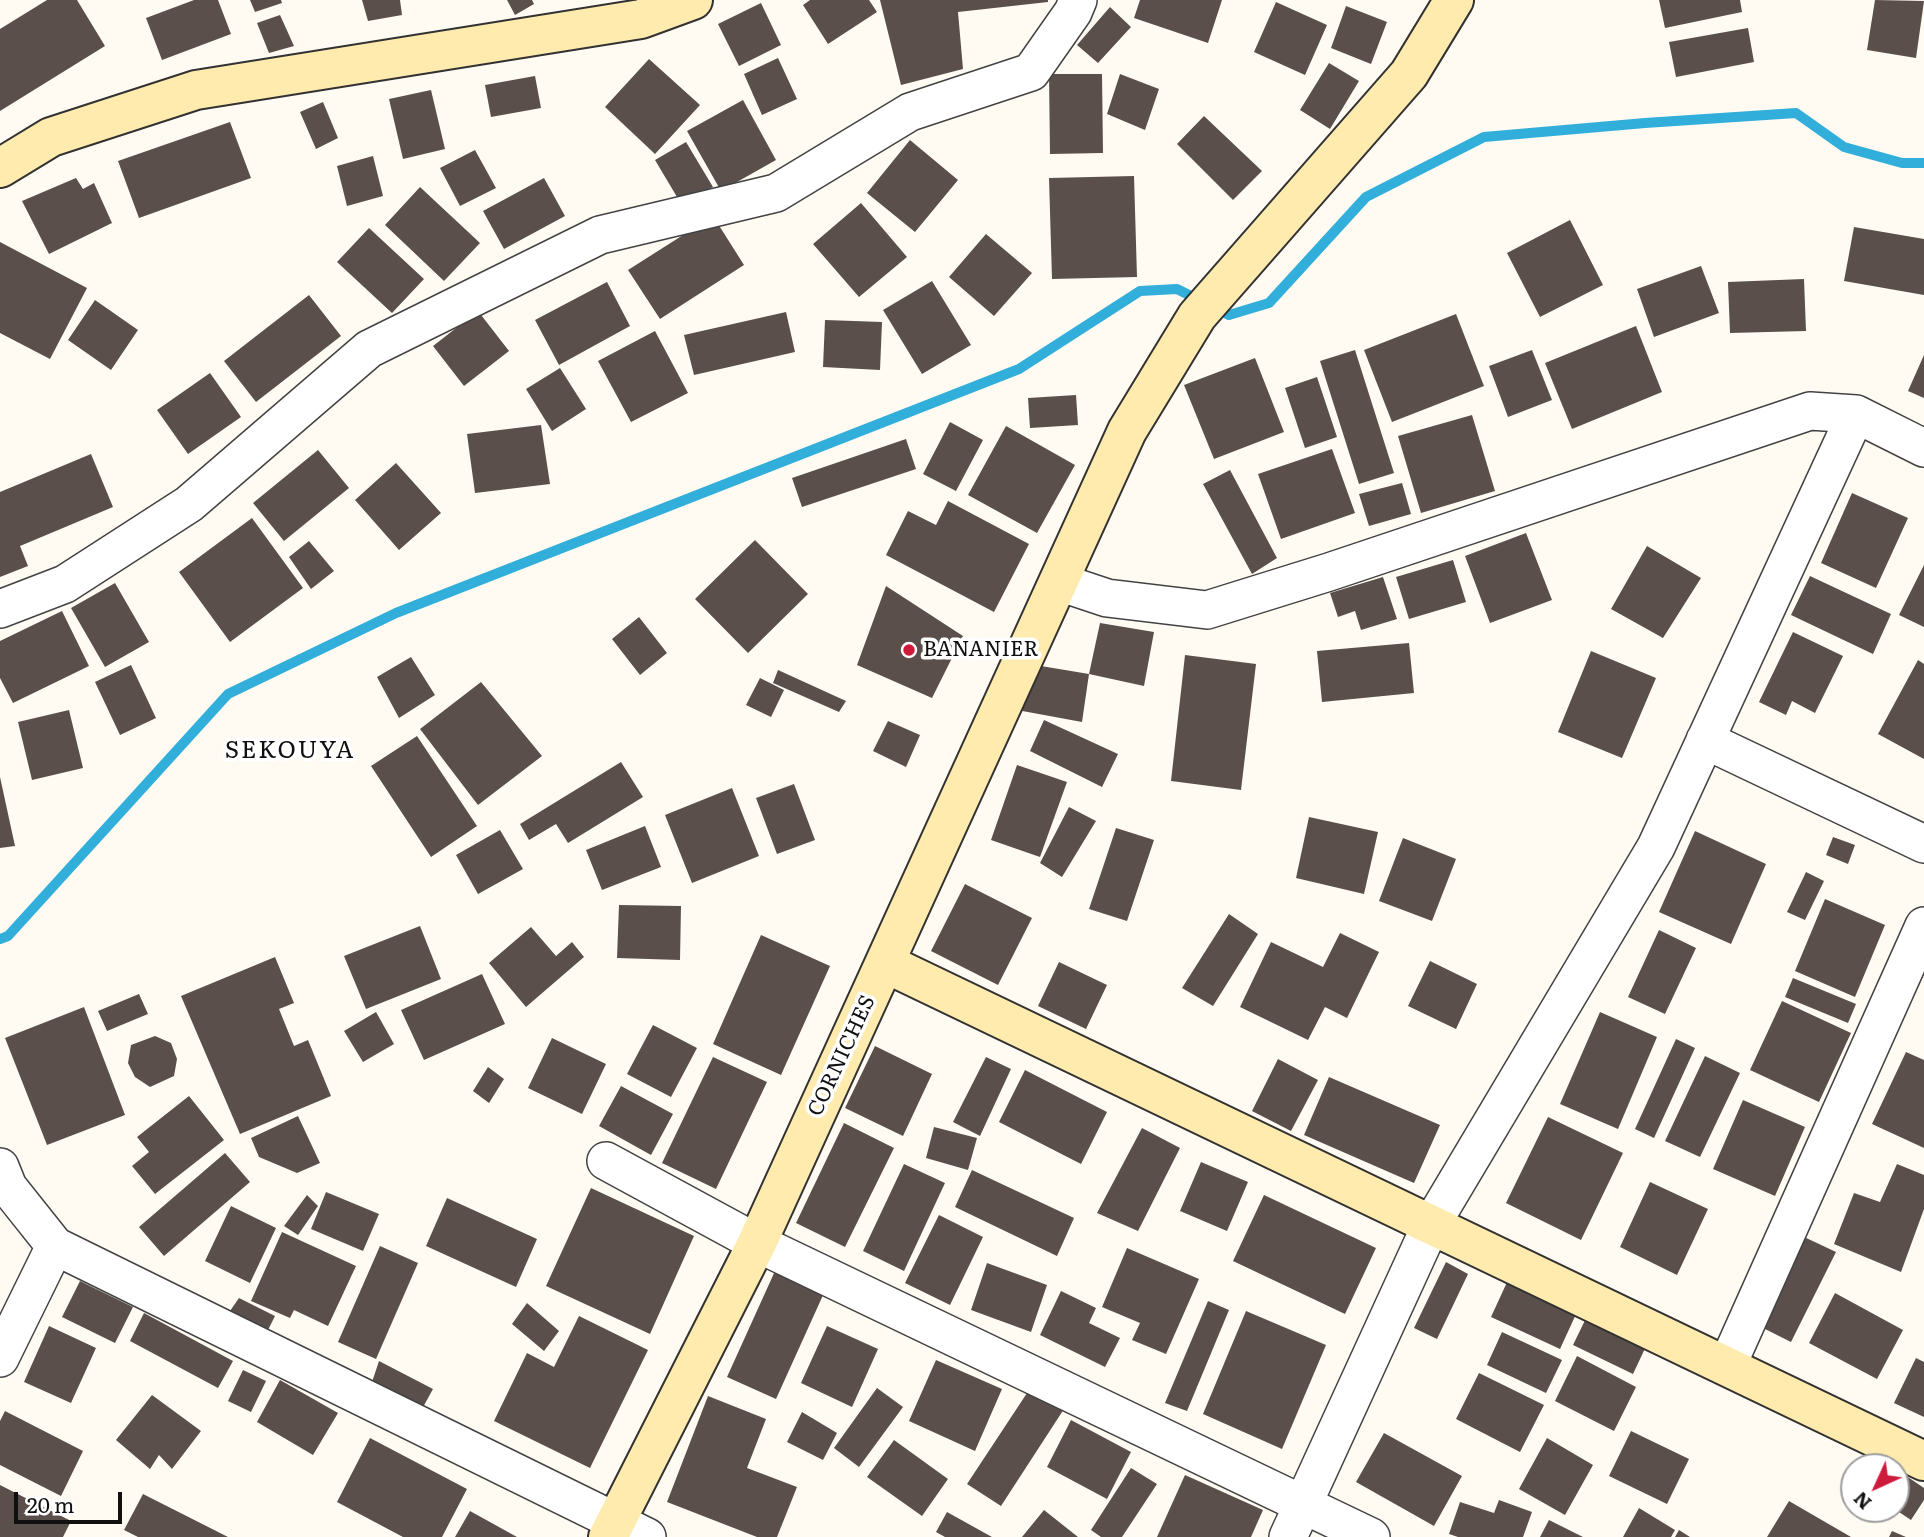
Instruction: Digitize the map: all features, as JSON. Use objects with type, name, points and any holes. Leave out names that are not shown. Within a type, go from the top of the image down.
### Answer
[{"type":"street","points":[[0,168],[51,137],[196,90],[641,19],[693,0]]},
{"type":"street","points":[[0,609],[65,584],[189,504],[369,349],[600,235],[776,193],[910,112],[1031,72],[1073,12],[1077,0]]},
{"type":"street","name":"CORNICHES","points":[[623,1532],[1127,431],[1197,316],[1409,74],[1454,0]]},
{"type":"street","points":[[1059,582],[1107,598],[1207,610],[1329,572],[1810,411],[1857,414],[1924,448]]},
{"type":"street","points":[[1288,1537],[1432,1225],[1656,847],[1857,414]]},
{"type":"street","points":[[1705,740],[1924,844]]},
{"type":"street","points":[[1727,1366],[1924,926]]},
{"type":"street","points":[[885,963],[1924,1461]]},
{"type":"street","points":[[606,1161],[757,1243],[1371,1537]]},
{"type":"street","points":[[0,1167],[8,1187],[55,1247],[623,1532]]},
{"type":"street","points":[[0,1358],[55,1247]]},
{"type":"building","points":[[47,0],[77,0],[105,46],[0,111],[0,29]]},
{"type":"building","points":[[194,0],[218,0],[231,34],[162,60],[146,18]]},
{"type":"building","points":[[250,0],[281,0],[282,3],[255,12]]},
{"type":"building","points":[[362,0],[400,0],[402,15],[368,21]]},
{"type":"building","points":[[507,0],[532,0],[534,4],[515,15]]},
{"type":"building","points":[[810,0],[869,0],[877,12],[828,44],[803,5]]},
{"type":"building","points":[[880,0],[1048,2],[958,12],[963,69],[901,85]]},
{"type":"building","points":[[1140,0],[1222,0],[1208,43],[1134,18]]},
{"type":"building","points":[[1659,0],[1740,0],[1742,12],[1665,28]]},
{"type":"building","points":[[1875,0],[1924,1],[1916,58],[1867,50]]},
{"type":"building","points":[[1276,2],[1327,25],[1305,75],[1254,52]]},
{"type":"building","points":[[761,3],[781,45],[739,66],[718,24]]},
{"type":"building","points":[[1346,6],[1387,22],[1371,64],[1331,48]]},
{"type":"building","points":[[1110,7],[1131,27],[1098,63],[1077,45]]},
{"type":"building","points":[[280,15],[294,46],[269,53],[257,23]]},
{"type":"building","points":[[1748,28],[1754,62],[1676,77],[1669,42]]},
{"type":"building","points":[[778,58],[797,99],[762,115],[744,74]]},
{"type":"building","points":[[649,59],[700,105],[655,154],[605,107]]},
{"type":"building","points":[[1329,63],[1359,81],[1330,129],[1300,110]]},
{"type":"building","points":[[1049,74],[1102,74],[1103,153],[1050,154]]},
{"type":"building","points":[[1120,74],[1159,89],[1145,130],[1107,114]]},
{"type":"building","points":[[535,76],[541,108],[491,117],[485,85]]},
{"type":"building","points":[[431,90],[445,149],[403,159],[389,99]]},
{"type":"building","points":[[743,100],[776,160],[721,191],[687,131]]},
{"type":"building","points":[[323,102],[338,138],[316,149],[300,112]]},
{"type":"building","points":[[1204,116],[1262,171],[1233,200],[1177,144]]},
{"type":"building","points":[[230,122],[251,178],[139,218],[118,161]]},
{"type":"building","points":[[910,140],[958,180],[915,232],[867,193]]},
{"type":"building","points":[[686,142],[713,187],[680,202],[655,160]]},
{"type":"building","points":[[475,150],[496,188],[460,206],[440,168]]},
{"type":"building","points":[[373,156],[383,196],[347,206],[337,166]]},
{"type":"building","points":[[1134,176],[1137,277],[1052,279],[1049,178]]},
{"type":"building","points":[[76,178],[83,189],[94,183],[112,223],[49,254],[22,201]]},
{"type":"building","points":[[544,178],[565,216],[504,249],[483,211]]},
{"type":"building","points":[[420,187],[480,243],[444,281],[385,225]]},
{"type":"building","points":[[861,203],[907,257],[859,297],[813,244]]},
{"type":"building","points":[[713,216],[744,265],[660,319],[628,270]]},
{"type":"building","points":[[1570,220],[1603,285],[1540,317],[1507,253]]},
{"type":"building","points":[[1854,227],[1924,239],[1924,295],[1844,281]]},
{"type":"building","points":[[369,228],[424,279],[392,313],[337,262]]},
{"type":"building","points":[[986,234],[1032,273],[994,316],[949,277]]},
{"type":"building","points":[[0,242],[87,288],[50,359],[0,333]]},
{"type":"building","points":[[1701,266],[1719,313],[1654,337],[1637,289]]},
{"type":"building","points":[[1804,279],[1806,331],[1730,333],[1728,282]]},
{"type":"building","points":[[932,281],[971,345],[922,374],[883,310]]},
{"type":"building","points":[[607,282],[630,326],[559,365],[535,320]]},
{"type":"building","points":[[309,295],[341,336],[256,402],[224,361]]},
{"type":"building","points":[[95,300],[138,330],[111,370],[68,340]]},
{"type":"building","points":[[478,311],[509,351],[464,386],[433,346]]},
{"type":"building","points":[[786,312],[795,352],[694,375],[684,335]]},
{"type":"building","points":[[1456,314],[1484,386],[1392,422],[1364,350]]},
{"type":"building","points":[[825,320],[882,322],[880,370],[823,367]]},
{"type":"building","points":[[1636,326],[1662,392],[1572,429],[1545,363]]},
{"type":"building","points":[[655,331],[688,393],[631,422],[598,361]]},
{"type":"building","points":[[1355,350],[1394,473],[1359,484],[1320,361]]},
{"type":"building","points":[[1532,350],[1552,400],[1508,417],[1489,366]]},
{"type":"building","points":[[1924,355],[1924,398],[1908,391]]},
{"type":"building","points":[[1255,358],[1284,432],[1214,459],[1184,385]]},
{"type":"building","points":[[560,368],[586,409],[552,431],[526,389]]},
{"type":"building","points":[[210,373],[241,417],[188,454],[157,410]]},
{"type":"building","points":[[1317,377],[1337,437],[1305,448],[1285,388]]},
{"type":"building","points":[[1076,395],[1078,425],[1030,428],[1028,398]]},
{"type":"building","points":[[1472,415],[1495,491],[1421,513],[1398,436]]},
{"type":"building","points":[[950,422],[983,440],[956,491],[923,474]]},
{"type":"building","points":[[541,425],[550,484],[475,493],[467,434]]},
{"type":"building","points":[[1006,426],[1075,465],[1037,533],[968,495]]},
{"type":"building","points":[[906,439],[916,469],[802,507],[792,478]]},
{"type":"building","points":[[1332,449],[1355,513],[1281,539],[1258,474]]},
{"type":"building","points":[[318,450],[349,488],[284,541],[253,503]]},
{"type":"building","points":[[91,454],[113,507],[20,546],[28,566],[0,577],[0,492]]},
{"type":"building","points":[[396,463],[441,513],[399,550],[355,500]]},
{"type":"building","points":[[1230,470],[1277,558],[1252,574],[1203,484]]},
{"type":"building","points":[[1402,483],[1411,514],[1369,526],[1359,494]]},
{"type":"building","points":[[1852,493],[1908,518],[1876,588],[1821,563]]},
{"type":"building","points":[[948,501],[1029,544],[994,612],[886,555],[908,511],[936,525]]},
{"type":"building","points":[[252,518],[303,588],[230,642],[179,572]]},
{"type":"building","points":[[1526,533],[1552,600],[1490,623],[1465,556]]},
{"type":"building","points":[[755,540],[808,594],[748,653],[695,599]]},
{"type":"building","points":[[309,541],[334,571],[311,589],[289,557]]},
{"type":"building","points":[[1647,546],[1701,578],[1663,638],[1611,609]]},
{"type":"building","points":[[1453,560],[1466,602],[1409,619],[1396,577]]},
{"type":"building","points":[[1924,565],[1924,627],[1899,615]]},
{"type":"building","points":[[1810,576],[1891,614],[1873,654],[1791,615]]},
{"type":"building","points":[[1383,577],[1397,619],[1361,630],[1355,611],[1338,617],[1330,593]]},
{"type":"building","points":[[115,583],[149,642],[105,667],[71,608]]},
{"type":"building","name":"BANANIER","points":[[886,586],[963,636],[932,698],[857,665]]},
{"type":"building","points":[[62,611],[89,666],[13,703],[0,678],[0,641]]},
{"type":"building","points":[[639,617],[667,653],[640,675],[612,639]]},
{"type":"building","points":[[1100,623],[1154,632],[1144,686],[1089,674]]},
{"type":"building","points":[[1793,632],[1843,656],[1815,713],[1792,701],[1786,715],[1759,702]]},
{"type":"building","points":[[1409,643],[1414,693],[1322,702],[1317,651]]},
{"type":"building","points":[[1591,651],[1656,678],[1622,758],[1558,732]]},
{"type":"building","points":[[1185,655],[1256,664],[1241,790],[1171,781]]},
{"type":"building","points":[[411,657],[435,695],[399,718],[377,677]]},
{"type":"building","points":[[1918,660],[1924,664],[1924,759],[1878,734]]},
{"type":"building","points":[[1023,663],[1089,674],[1082,722],[1017,710]]},
{"type":"building","points":[[131,665],[156,718],[120,735],[95,682]]},
{"type":"building","points":[[778,670],[846,701],[839,712],[773,683]]},
{"type":"building","points":[[760,678],[784,690],[771,717],[746,705]]},
{"type":"building","points":[[481,682],[542,756],[478,805],[420,729]]},
{"type":"building","points":[[69,710],[83,768],[32,780],[18,722]]},
{"type":"building","points":[[1044,720],[1118,754],[1102,787],[1030,751]]},
{"type":"building","points":[[888,721],[920,735],[906,767],[873,751]]},
{"type":"building","points":[[417,736],[477,826],[431,857],[371,766]]},
{"type":"building","points":[[621,762],[643,797],[568,843],[556,824],[529,840],[520,824]]},
{"type":"building","points":[[1017,765],[1067,782],[1040,857],[991,840]]},
{"type":"building","points":[[0,777],[15,846],[0,848]]},
{"type":"building","points":[[794,784],[815,840],[777,854],[756,798]]},
{"type":"building","points":[[732,788],[759,856],[692,883],[665,815]]},
{"type":"building","points":[[1069,807],[1096,821],[1062,877],[1040,863]]},
{"type":"building","points":[[1309,817],[1378,832],[1364,894],[1296,878]]},
{"type":"building","points":[[645,826],[661,867],[602,890],[586,850]]},
{"type":"building","points":[[1116,828],[1154,840],[1127,921],[1089,909]]},
{"type":"building","points":[[500,830],[523,869],[478,894],[456,855]]},
{"type":"building","points":[[1695,831],[1766,864],[1731,944],[1659,912]]},
{"type":"building","points":[[1833,837],[1855,845],[1848,864],[1826,855]]},
{"type":"building","points":[[1403,838],[1456,859],[1432,921],[1379,901]]},
{"type":"building","points":[[1806,872],[1824,881],[1805,920],[1787,912]]},
{"type":"building","points":[[965,884],[1032,918],[998,985],[931,951]]},
{"type":"building","points":[[1825,899],[1885,925],[1855,997],[1795,971]]},
{"type":"building","points":[[619,905],[681,906],[680,960],[617,958]]},
{"type":"building","points":[[1229,914],[1258,934],[1213,1006],[1182,988]]},
{"type":"building","points":[[420,926],[441,979],[366,1009],[344,956]]},
{"type":"building","points":[[531,927],[556,956],[572,942],[584,957],[526,1007],[489,963]]},
{"type":"building","points":[[1659,930],[1696,948],[1665,1014],[1628,997]]},
{"type":"building","points":[[1340,933],[1379,952],[1347,1018],[1325,1007],[1308,1040],[1240,1007],[1271,942],[1323,967]]},
{"type":"building","points":[[761,935],[830,966],[781,1075],[713,1044]]},
{"type":"building","points":[[275,957],[294,1003],[279,1009],[294,1046],[308,1040],[331,1096],[240,1134],[181,996]]},
{"type":"building","points":[[1430,961],[1477,984],[1456,1029],[1408,1006]]},
{"type":"building","points":[[1059,962],[1107,985],[1086,1029],[1038,1006]]},
{"type":"building","points":[[482,974],[505,1024],[424,1060],[401,1010]]},
{"type":"building","points":[[1793,978],[1856,1004],[1848,1023],[1785,997]]},
{"type":"building","points":[[139,994],[148,1014],[107,1031],[98,1011]]},
{"type":"building","points":[[1782,1001],[1851,1033],[1819,1102],[1750,1070]]},
{"type":"building","points":[[84,1007],[125,1115],[47,1145],[5,1038]]},
{"type":"building","points":[[376,1012],[394,1044],[363,1062],[344,1031]]},
{"type":"building","points":[[1600,1012],[1657,1037],[1618,1129],[1560,1104]]},
{"type":"building","points":[[653,1025],[697,1048],[671,1097],[627,1074]]},
{"type":"building","points":[[155,1036],[171,1043],[177,1059],[174,1076],[150,1087],[135,1077],[128,1063],[131,1045]]},
{"type":"building","points":[[552,1038],[606,1064],[582,1114],[528,1088]]},
{"type":"building","points":[[1676,1039],[1695,1048],[1654,1138],[1635,1129]]},
{"type":"building","points":[[875,1046],[932,1074],[903,1136],[845,1108]]},
{"type":"building","points":[[1906,1052],[1924,1060],[1924,1148],[1872,1124]]},
{"type":"building","points":[[1705,1056],[1740,1073],[1700,1157],[1665,1141]]},
{"type":"building","points":[[713,1057],[767,1082],[716,1189],[662,1163]]},
{"type":"building","points":[[986,1057],[1011,1069],[980,1136],[953,1122]]},
{"type":"building","points":[[1278,1059],[1318,1080],[1291,1131],[1252,1111]]},
{"type":"building","points":[[488,1067],[504,1079],[489,1103],[473,1091]]},
{"type":"building","points":[[1025,1070],[1107,1112],[1081,1164],[999,1122]]},
{"type":"building","points":[[1329,1077],[1440,1125],[1414,1183],[1304,1135]]},
{"type":"building","points":[[621,1086],[673,1114],[651,1155],[599,1126]]},
{"type":"building","points":[[189,1096],[224,1140],[155,1194],[132,1166],[149,1152],[137,1137]]},
{"type":"building","points":[[1743,1100],[1805,1127],[1775,1196],[1713,1169]]},
{"type":"building","points":[[298,1116],[320,1163],[297,1173],[259,1157],[251,1138]]},
{"type":"building","points":[[1548,1117],[1623,1153],[1581,1240],[1506,1203]]},
{"type":"building","points":[[844,1123],[894,1148],[845,1247],[796,1223]]},
{"type":"building","points":[[934,1127],[977,1138],[968,1170],[926,1158]]},
{"type":"building","points":[[1142,1128],[1180,1148],[1138,1231],[1097,1213]]},
{"type":"building","points":[[225,1153],[250,1182],[164,1256],[139,1227]]},
{"type":"building","points":[[1201,1162],[1248,1182],[1227,1231],[1180,1211]]},
{"type":"building","points":[[904,1164],[945,1183],[904,1271],[863,1251]]},
{"type":"building","points":[[1897,1164],[1924,1175],[1924,1209],[1901,1272],[1834,1244],[1854,1193],[1880,1202]]},
{"type":"building","points":[[972,1170],[1074,1218],[1057,1256],[955,1207]]},
{"type":"building","points":[[1650,1182],[1708,1209],[1677,1275],[1620,1247]]},
{"type":"building","points":[[591,1188],[694,1236],[650,1334],[546,1286]]},
{"type":"building","points":[[326,1192],[379,1214],[363,1251],[311,1229]]},
{"type":"building","points":[[307,1195],[318,1206],[298,1235],[284,1226]]},
{"type":"building","points":[[1264,1195],[1376,1248],[1345,1314],[1233,1261]]},
{"type":"building","points":[[447,1198],[537,1239],[516,1287],[426,1246]]},
{"type":"building","points":[[231,1206],[276,1228],[250,1283],[205,1261]]},
{"type":"building","points":[[939,1215],[983,1237],[950,1305],[905,1283]]},
{"type":"building","points":[[282,1232],[356,1266],[328,1326],[294,1310],[290,1318],[251,1301]]},
{"type":"building","points":[[1802,1236],[1836,1252],[1791,1342],[1757,1325]]},
{"type":"building","points":[[380,1246],[418,1263],[376,1359],[338,1342]]},
{"type":"building","points":[[1127,1248],[1199,1279],[1166,1354],[1132,1340],[1140,1323],[1102,1307]]},
{"type":"building","points":[[1446,1262],[1468,1274],[1437,1339],[1414,1328]]},
{"type":"building","points":[[987,1263],[1047,1285],[1031,1332],[971,1310]]},
{"type":"building","points":[[775,1271],[824,1293],[776,1399],[727,1377]]},
{"type":"building","points":[[1508,1280],[1577,1312],[1560,1349],[1491,1317]]},
{"type":"building","points":[[80,1281],[133,1307],[115,1343],[62,1317]]},
{"type":"building","points":[[1061,1291],[1096,1308],[1089,1323],[1120,1338],[1105,1367],[1040,1335]]},
{"type":"building","points":[[1835,1293],[1903,1330],[1877,1379],[1809,1343]]},
{"type":"building","points":[[239,1298],[275,1316],[266,1334],[230,1311]]},
{"type":"building","points":[[1208,1301],[1229,1310],[1187,1411],[1165,1403]]},
{"type":"building","points":[[527,1303],[559,1331],[544,1351],[512,1324]]},
{"type":"building","points":[[1246,1311],[1326,1345],[1282,1449],[1203,1414]]},
{"type":"building","points":[[1589,1312],[1649,1340],[1633,1374],[1573,1345]]},
{"type":"building","points":[[144,1313],[233,1361],[218,1388],[130,1341]]},
{"type":"building","points":[[579,1316],[648,1350],[590,1468],[494,1421],[527,1353],[554,1367]]},
{"type":"building","points":[[49,1326],[96,1348],[71,1403],[24,1382]]},
{"type":"building","points":[[827,1326],[878,1349],[852,1407],[801,1383]]},
{"type":"building","points":[[1502,1332],[1562,1360],[1546,1393],[1487,1365]]},
{"type":"building","points":[[1577,1356],[1636,1387],[1614,1431],[1555,1401]]},
{"type":"building","points":[[1916,1358],[1924,1362],[1924,1417],[1894,1403]]},
{"type":"building","points":[[936,1360],[1002,1389],[975,1451],[909,1421]]},
{"type":"building","points":[[379,1361],[433,1389],[422,1409],[372,1382]]},
{"type":"building","points":[[243,1370],[266,1381],[251,1412],[228,1401]]},
{"type":"building","points":[[1479,1373],[1544,1405],[1520,1452],[1456,1419]]},
{"type":"building","points":[[280,1380],[338,1413],[313,1455],[257,1422]]},
{"type":"building","points":[[1031,1387],[1064,1409],[1001,1506],[967,1484]]},
{"type":"building","points":[[877,1388],[903,1407],[859,1467],[834,1448]]},
{"type":"building","points":[[152,1395],[201,1431],[172,1469],[159,1455],[150,1469],[116,1440]]},
{"type":"building","points":[[708,1396],[766,1419],[747,1468],[797,1487],[777,1537],[757,1537],[667,1502]]},
{"type":"building","points":[[5,1411],[83,1451],[61,1496],[0,1465],[0,1421]]},
{"type":"building","points":[[802,1412],[837,1433],[823,1460],[787,1442]]},
{"type":"building","points":[[1071,1420],[1131,1452],[1107,1499],[1047,1467]]},
{"type":"building","points":[[1631,1431],[1689,1459],[1667,1504],[1609,1476]]},
{"type":"building","points":[[1384,1433],[1462,1476],[1434,1526],[1356,1482]]},
{"type":"building","points":[[370,1438],[467,1489],[442,1537],[403,1537],[337,1502]]},
{"type":"building","points":[[1547,1438],[1593,1465],[1565,1515],[1519,1489]]},
{"type":"building","points":[[894,1440],[948,1479],[922,1516],[867,1477]]},
{"type":"building","points":[[1131,1468],[1157,1484],[1122,1537],[1101,1537],[1091,1530]]},
{"type":"building","points":[[1185,1475],[1263,1510],[1251,1537],[1157,1537]]},
{"type":"building","points":[[1910,1478],[1924,1488],[1924,1500],[1911,1520]]},
{"type":"building","points":[[0,1485],[71,1521],[63,1537],[0,1537]]},
{"type":"building","points":[[143,1494],[228,1537],[138,1537],[124,1530]]},
{"type":"building","points":[[1499,1500],[1532,1512],[1523,1537],[1458,1537],[1449,1534],[1460,1502],[1494,1513]]},
{"type":"building","points":[[1789,1501],[1851,1537],[1767,1537]]},
{"type":"building","points":[[1639,1508],[1675,1530],[1671,1537],[1623,1537]]},
{"type":"building","points":[[1044,1510],[1078,1537],[1022,1537]]},
{"type":"building","points":[[470,1511],[517,1537],[455,1537]]},
{"type":"building","points":[[947,1512],[992,1537],[945,1537],[936,1532]]},
{"type":"building","points":[[1549,1520],[1583,1537],[1540,1537]]},
{"type":"building","points":[[1679,1530],[1690,1537],[1675,1537]]},
{"type":"building","points":[[1892,1531],[1906,1537],[1889,1537]]},
{"type":"waterway","points":[[0,939],[8,936],[228,694],[396,613],[1019,369],[1140,291],[1177,289],[1229,315],[1269,303],[1366,197],[1484,137],[1796,113],[1844,147],[1902,163],[1924,163]]},
{"type":"place","name":"BANANIER","points":[[909,650]]},
{"type":"district","name":"SEKOUYA","points":[[290,751]]}]
